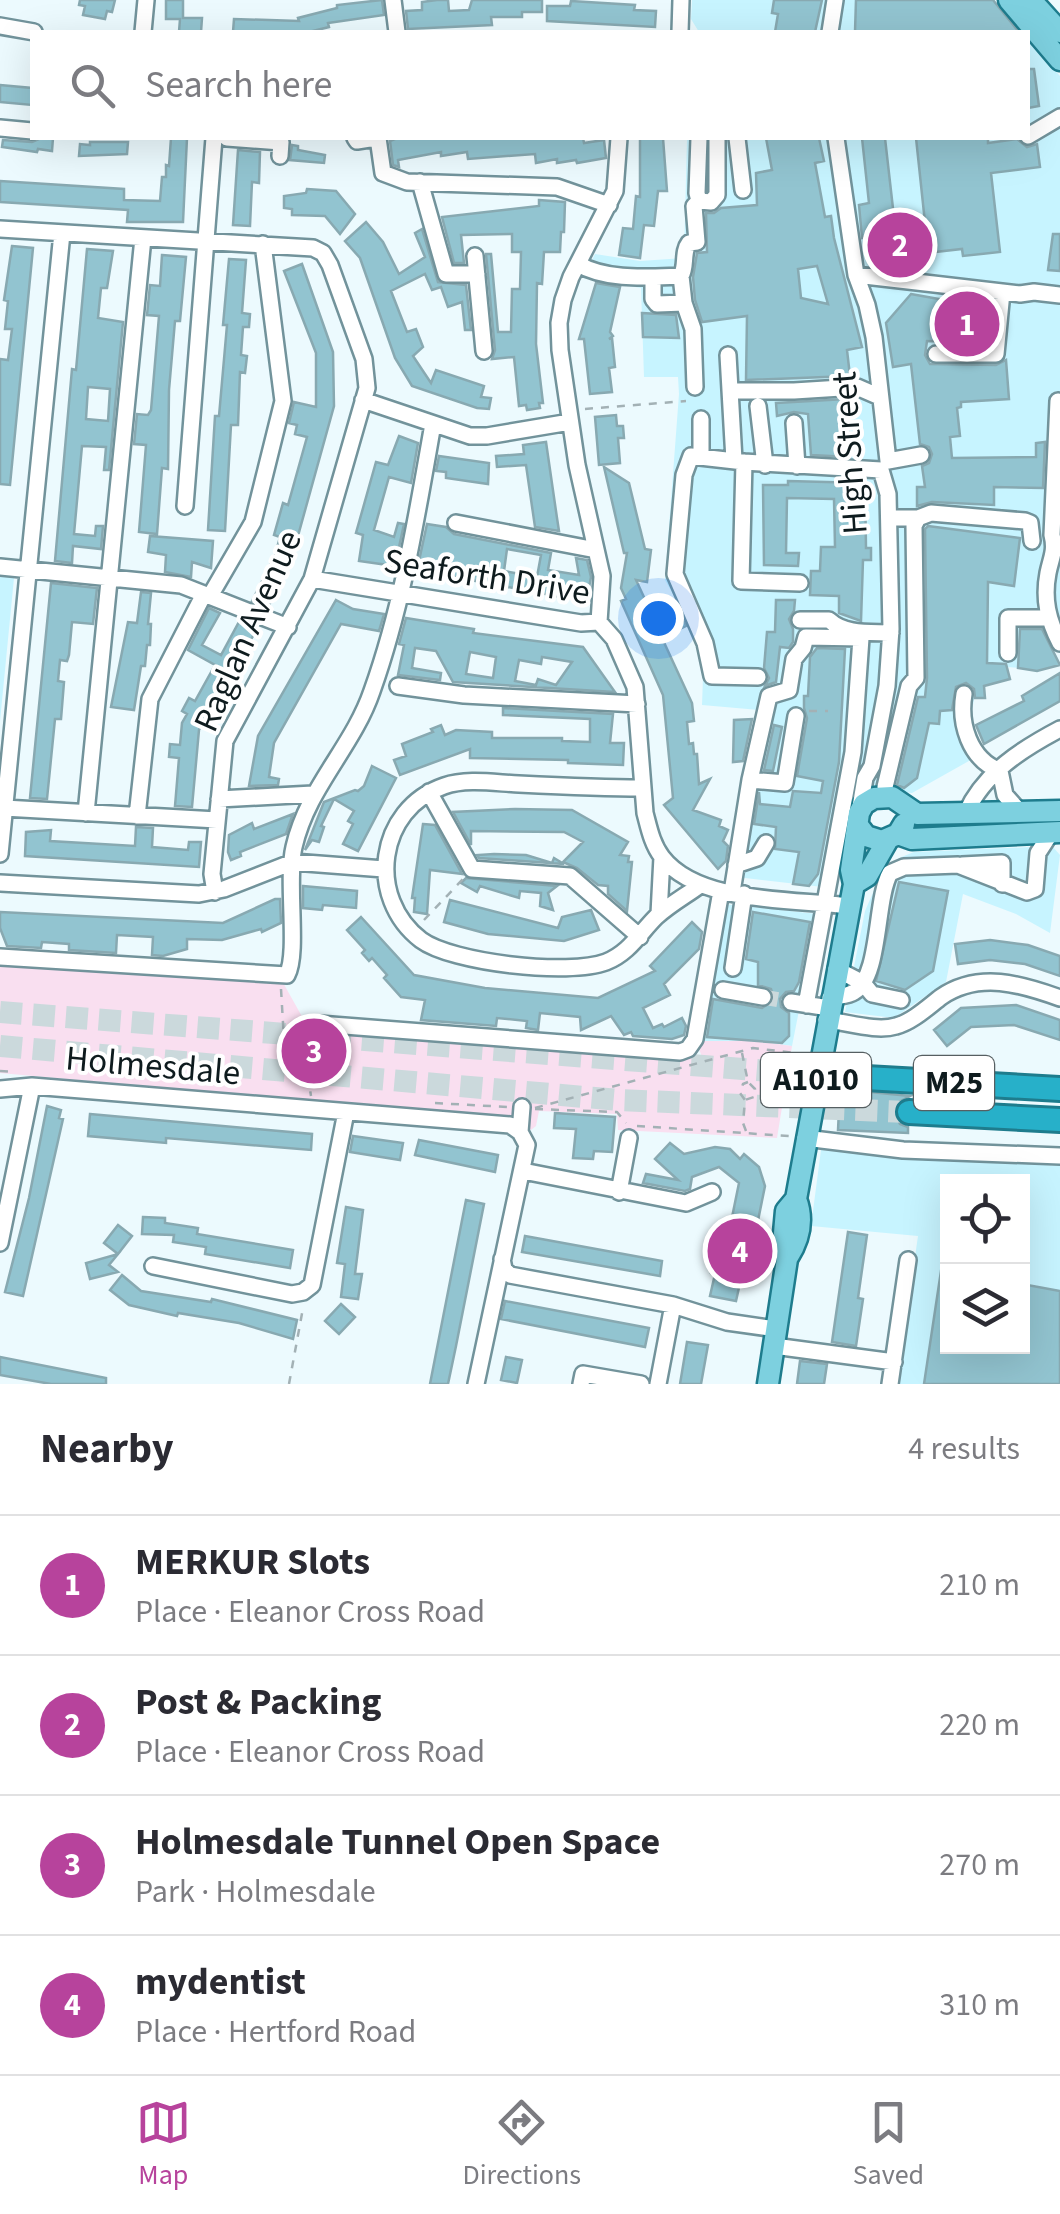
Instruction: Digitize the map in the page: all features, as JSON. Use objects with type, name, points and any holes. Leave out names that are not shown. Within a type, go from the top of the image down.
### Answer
[{"type":"highway","name":"M25","points":[[848,1077],[1060,1089]]},
{"type":"highway","name":"M25","points":[[909,1112],[1060,1120]]},
{"type":"main road","points":[[1008,0],[1060,60]]},
{"type":"main road","points":[[1031,0],[1060,32]]},
{"type":"main road","points":[[892,797],[904,823],[892,837]]},
{"type":"main road","points":[[1055,833],[873,840],[859,820],[864,804],[874,798],[892,797],[917,814],[1060,811]]},
{"type":"main road","name":"High Street","points":[[854,884],[850,870],[859,820]]},
{"type":"main road","name":"High Street","points":[[775,1337],[788,1259],[786,1211],[796,1199],[836,969],[838,904],[866,876],[892,837]]},
{"type":"main road","name":"A1010","points":[[768,1384],[775,1337]]},
{"type":"street","points":[[143,30],[146,0]]},
{"type":"street","points":[[393,0],[397,30]]},
{"type":"street","points":[[680,0],[680,30]]},
{"type":"street","points":[[830,30],[834,0]]},
{"type":"street","points":[[0,26],[30,31]]},
{"type":"street","points":[[1030,134],[1060,117]]},
{"type":"street","points":[[0,128],[30,131]]},
{"type":"street","points":[[185,506],[214,140]]},
{"type":"street","points":[[254,140],[281,142],[280,156]]},
{"type":"street","points":[[377,140],[383,173],[413,182],[557,187],[609,205]]},
{"type":"street","points":[[599,622],[602,576],[569,416],[559,323],[562,300],[609,205],[618,175],[619,140]]},
{"type":"street","points":[[695,393],[693,329],[684,303],[681,276],[686,266],[686,248],[697,242],[694,206],[699,201],[699,140]]},
{"type":"street","points":[[699,201],[712,202],[717,195],[717,140]]},
{"type":"street","points":[[737,140],[743,190]]},
{"type":"street","name":"High Street","points":[[836,140],[856,275],[868,305],[889,518],[890,657],[859,820]]},
{"type":"street","points":[[413,182],[446,274],[477,274]]},
{"type":"street","name":"Raglan Avenue","points":[[0,229],[310,247],[328,260],[364,359],[367,375],[363,400],[312,579],[228,732],[212,874],[215,892]]},
{"type":"street","points":[[0,854],[3,786],[62,232]]},
{"type":"street","points":[[86,813],[143,238]]},
{"type":"street","points":[[136,816],[150,699],[207,595],[253,522],[283,400],[264,244]]},
{"type":"street","points":[[475,256],[484,351]]},
{"type":"street","points":[[578,264],[587,269],[653,277],[681,276]]},
{"type":"street","points":[[856,275],[998,292],[1060,295]]},
{"type":"street","points":[[653,277],[653,298],[657,304],[684,303]]},
{"type":"street","points":[[936,354],[996,354],[998,292]]},
{"type":"street","points":[[728,354],[739,461],[741,581],[800,583]]},
{"type":"street","points":[[730,391],[794,392],[857,387],[880,397]]},
{"type":"street","points":[[363,400],[480,437],[569,416]]},
{"type":"street","points":[[1058,401],[1052,535],[1058,550],[1048,574],[1046,606],[1060,642]]},
{"type":"street","points":[[758,406],[764,466]]},
{"type":"street","points":[[700,419],[701,456]]},
{"type":"street","points":[[794,423],[797,466]]},
{"type":"street","points":[[0,957],[287,975],[292,959],[292,850],[313,794],[360,720],[372,692],[401,594],[433,424]]},
{"type":"street","points":[[758,676],[712,676],[705,643],[674,574],[684,475],[692,456],[764,466],[797,466],[885,465],[900,456],[921,454]]},
{"type":"street","points":[[889,518],[918,518],[930,513],[1025,521],[1030,523],[1032,542]]},
{"type":"street","points":[[892,797],[909,686],[916,678],[914,526],[918,518]]},
{"type":"street","points":[[456,522],[596,550]]},
{"type":"street","points":[[0,567],[170,584],[288,627]]},
{"type":"street","name":"Seaforth Drive","points":[[312,579],[581,623],[599,622],[633,681],[641,788],[650,833],[662,857]]},
{"type":"street","points":[[1008,653],[1008,618],[1053,622]]},
{"type":"street","points":[[800,620],[829,620],[838,628],[891,633]]},
{"type":"street","points":[[319,1024],[688,1050],[696,1040],[732,892],[750,780],[769,696],[790,690],[794,658],[804,648],[806,637],[861,638],[838,904],[799,1003],[892,1027],[954,988],[993,981],[1018,984],[1060,998]]},
{"type":"street","points":[[860,656],[890,657]]},
{"type":"street","points":[[398,686],[464,696],[637,704]]},
{"type":"street","points":[[887,686],[909,686]]},
{"type":"street","points":[[964,694],[960,714],[966,736],[984,764],[1000,771]]},
{"type":"street","points":[[750,780],[785,783],[801,713]]},
{"type":"street","points":[[966,813],[987,779],[1024,748],[1060,729]]},
{"type":"street","points":[[872,766],[892,797]]},
{"type":"street","points":[[1000,771],[1005,795],[1021,813]]},
{"type":"street","points":[[641,788],[466,782],[429,792],[398,823],[386,849],[384,869],[394,907],[413,933],[450,954],[564,969],[603,963],[628,949],[659,914],[699,886]]},
{"type":"street","points":[[429,792],[472,869],[570,876],[640,936]]},
{"type":"street","points":[[220,799],[313,794]]},
{"type":"street","points":[[4,808],[217,820]]},
{"type":"street","points":[[828,1008],[862,984],[870,966],[890,872],[904,867],[1002,863],[1002,884],[1018,891],[1035,889],[1038,853],[1055,833]]},
{"type":"street","points":[[1024,834],[1038,853]]},
{"type":"street","points":[[736,865],[757,858],[766,844]]},
{"type":"street","points":[[662,857],[699,886],[838,904]]},
{"type":"street","points":[[659,914],[662,857]]},
{"type":"street","points":[[0,883],[199,894],[215,892],[292,862],[384,869]]},
{"type":"street","points":[[732,892],[732,968]]},
{"type":"street","points":[[836,969],[872,994],[901,1000]]},
{"type":"street","points":[[723,990],[763,997]]},
{"type":"street","points":[[0,1243],[32,1086]]},
{"type":"street","name":"Holmesdale","points":[[0,1089],[32,1086],[510,1126],[520,1132]]},
{"type":"street","points":[[476,1384],[523,1172],[527,1145],[520,1132],[522,1108]]},
{"type":"street","points":[[153,1266],[292,1294],[312,1285],[346,1112]]},
{"type":"street","points":[[620,1192],[630,1138]]},
{"type":"street","points":[[805,1138],[903,1150],[1060,1156]]},
{"type":"street","points":[[523,1172],[686,1203],[712,1192]]},
{"type":"street","points":[[502,1259],[510,1275],[673,1305],[745,1324],[775,1337],[894,1362]]},
{"type":"street","points":[[890,1384],[908,1260]]},
{"type":"street","points":[[658,1384],[673,1305]]},
{"type":"street","points":[[581,1384],[584,1374],[641,1384]]},
{"type":"path","points":[[569,416],[695,393]]},
{"type":"path","points":[[801,713],[828,711]]},
{"type":"path","points":[[413,933],[472,869]]},
{"type":"path","points":[[280,981],[285,1057],[309,1083],[311,1097]]},
{"type":"path","points":[[805,1138],[627,1125],[617,1112],[532,1108],[753,1048],[789,1050],[820,1059]]},
{"type":"path","points":[[741,1051],[748,1082]]},
{"type":"path","points":[[0,1071],[20,1072]]},
{"type":"path","points":[[748,1082],[753,1084],[755,1093],[751,1100],[741,1097],[740,1088],[748,1082]]},
{"type":"path","points":[[746,1100],[746,1132]]},
{"type":"path","points":[[426,1103],[522,1108]]},
{"type":"path","points":[[289,1384],[301,1328],[302,1292]]},
{"type":"shaded area","points":[[692,0],[994,0],[1018,30],[698,30],[691,19]]},
{"type":"shaded area","points":[[1030,43],[1060,76],[1060,617],[1036,632],[1033,669],[1007,667],[977,684],[969,726],[976,757],[912,793],[842,786],[823,887],[728,876],[759,710],[702,705],[704,649],[665,580],[678,377],[644,377],[641,288],[583,278],[595,254],[640,261],[684,258],[687,140],[1030,140]]},
{"type":"shaded area","points":[[0,561],[13,562],[14,578],[0,721]]},
{"type":"shaded area","points":[[1053,847],[1060,855],[1050,933],[1016,914],[963,894],[946,982],[894,1018],[845,1012],[865,911],[879,879],[899,858],[914,852]]},
{"type":"shaded area","points":[[723,904],[818,914],[792,1046],[756,1041],[696,1041]]},
{"type":"shaded area","points":[[0,960],[281,979],[309,1029],[702,1057],[696,1041],[756,1041],[792,1046],[777,1138],[618,1130],[617,1114],[539,1111],[536,1126],[531,1130],[523,1120],[0,1073]]},
{"type":"shaded area","points":[[821,1150],[1060,1166],[1060,1384],[897,1384],[918,1236],[811,1226]]},
{"type":"building","points":[[80,0],[115,0],[105,19],[83,15],[85,6],[79,5]]},
{"type":"building","points":[[166,0],[183,0],[183,18],[202,18],[201,30],[179,30],[180,19],[166,19]]},
{"type":"building","points":[[382,0],[384,15],[328,23],[329,27],[317,30],[233,30],[234,19],[299,21],[298,18],[337,5]]},
{"type":"building","points":[[448,0],[449,11],[469,10],[472,0],[542,0],[542,12],[522,12],[522,17],[491,17],[492,25],[408,29],[406,11],[422,10],[422,2]]},
{"type":"building","points":[[774,0],[822,0],[815,30],[775,30],[778,14],[772,13]]},
{"type":"building","points":[[856,0],[993,0],[1017,30],[855,30]]},
{"type":"building","points":[[571,1],[635,5],[634,10],[656,11],[655,27],[547,21],[547,6],[570,6]]},
{"type":"building","points":[[1030,69],[1034,69],[1039,106],[1030,108]]},
{"type":"building","points":[[0,85],[30,88],[30,105],[0,102]]},
{"type":"building","points":[[3,140],[53,140],[52,151],[2,147]]},
{"type":"building","points":[[171,140],[187,140],[183,222],[127,222],[128,210],[0,202],[0,181],[124,189],[124,200],[160,201],[162,177],[166,177],[166,165],[169,166]]},
{"type":"building","points":[[604,140],[606,158],[536,163],[535,154],[468,159],[467,152],[441,156],[441,152],[398,160],[399,167],[393,165],[390,141]]},
{"type":"building","points":[[640,140],[663,140],[667,191],[658,191],[654,226],[644,225],[640,258],[619,255],[623,228],[633,229],[636,196],[640,197]]},
{"type":"building","points":[[766,140],[819,140],[824,161],[815,163],[825,217],[831,216],[862,347],[847,350],[850,376],[746,380],[747,316],[702,322],[693,277],[697,253],[707,252],[706,213],[757,205],[756,173],[772,170]],"holes":[[[817,266],[828,304],[801,298],[798,269]]]},
{"type":"building","points":[[862,140],[885,140],[896,235],[926,232],[916,140],[1018,140],[1027,147],[1037,144],[1040,167],[991,173],[1000,252],[963,256],[962,249],[874,259],[867,237],[862,238],[859,205],[869,203]]},
{"type":"building","points":[[128,142],[127,154],[79,156],[80,144]]},
{"type":"building","points":[[292,145],[298,146],[298,150],[325,155],[324,163],[290,160]]},
{"type":"building","points":[[238,150],[260,152],[259,183],[252,182],[250,226],[233,225]]},
{"type":"building","points":[[307,189],[336,191],[355,214],[340,234],[325,216],[292,215],[292,209],[284,208],[284,196],[306,193]]},
{"type":"building","points":[[539,200],[565,202],[564,232],[560,252],[544,252],[542,284],[537,283],[536,344],[543,403],[539,403],[540,408],[527,410],[526,405],[519,406],[514,357],[492,359],[495,350],[486,254],[491,254],[498,332],[511,332],[512,289],[520,289],[521,252],[512,252],[512,234],[461,235],[464,263],[454,263],[442,217],[539,206]]},
{"type":"building","points":[[366,222],[383,242],[399,274],[425,257],[415,233],[422,229],[438,282],[466,285],[471,330],[465,330],[462,302],[448,307],[441,287],[432,290],[425,274],[391,291],[407,332],[416,329],[423,347],[413,356],[431,383],[436,370],[484,386],[481,397],[491,398],[489,409],[412,386],[395,358],[360,258],[345,241]]},
{"type":"building","points":[[1053,234],[1060,234],[1060,271],[1048,270]]},
{"type":"building","points":[[12,246],[33,248],[10,485],[0,484],[0,359],[8,360],[12,329],[5,329],[8,301],[4,300]]},
{"type":"building","points":[[87,249],[113,251],[107,288],[101,288],[98,318],[123,322],[109,470],[104,470],[106,447],[82,446],[74,534],[95,536],[96,526],[103,526],[101,549],[73,546],[72,563],[55,561],[72,369],[76,370]],"holes":[[[88,387],[110,389],[108,421],[86,419]]]},
{"type":"building","points":[[162,255],[186,257],[180,321],[175,321],[168,469],[162,468],[157,534],[139,532],[146,445],[134,444],[137,414],[148,415],[151,410],[159,316],[147,315],[150,285],[160,286]]},
{"type":"building","points":[[229,259],[246,260],[242,313],[250,314],[249,327],[243,327],[241,355],[247,356],[245,373],[240,372],[238,425],[231,425],[225,531],[208,530],[215,416],[219,416],[227,325],[223,325]]},
{"type":"building","points":[[302,264],[333,352],[334,406],[291,561],[268,607],[252,601],[275,555],[280,537],[274,535],[283,503],[288,505],[307,437],[295,434],[297,425],[289,423],[294,402],[316,407],[316,353],[284,271]]},
{"type":"building","points":[[596,283],[620,287],[610,332],[613,336],[609,339],[612,338],[615,367],[609,368],[612,392],[590,394],[584,339],[579,339]]},
{"type":"building","points":[[911,294],[950,301],[990,302],[986,343],[927,341],[925,355],[930,364],[996,365],[1006,360],[1009,399],[961,402],[957,408],[960,436],[950,437],[952,458],[1036,457],[1036,443],[1045,442],[1043,488],[994,487],[994,505],[932,502],[917,506],[917,487],[925,487],[922,466],[929,463],[932,454],[929,447],[920,444],[911,364],[893,367],[886,323]]},
{"type":"building","points":[[642,313],[676,315],[679,338],[643,337]]},
{"type":"building","points":[[846,399],[850,457],[811,455],[808,414],[777,416],[776,403]]},
{"type":"building","points":[[616,415],[624,438],[618,438],[620,463],[599,465],[595,417]]},
{"type":"building","points":[[399,436],[418,443],[411,483],[389,477],[374,530],[394,537],[398,523],[404,524],[395,566],[359,561],[363,535],[356,533],[376,462],[388,465]]},
{"type":"building","points":[[546,442],[559,531],[535,527],[526,465],[497,467],[496,456],[524,454],[523,445]]},
{"type":"building","points":[[439,456],[489,463],[488,484],[446,478],[446,472],[436,471]]},
{"type":"building","points":[[604,467],[629,483],[645,549],[651,550],[647,582],[636,580],[657,625],[680,614],[686,626],[662,638],[692,703],[694,721],[687,722],[689,744],[693,743],[697,754],[699,784],[710,779],[693,810],[721,820],[719,826],[728,830],[723,841],[728,846],[726,861],[718,869],[664,805],[673,798],[663,695],[621,601],[626,599],[621,588],[627,553]]},
{"type":"building","points":[[788,481],[865,483],[866,548],[871,548],[871,560],[863,560],[861,621],[839,613],[839,596],[810,595],[811,571],[820,571],[821,547],[835,547],[834,499],[787,498],[786,553],[799,553],[798,566],[764,565],[763,485],[788,485]]},
{"type":"building","points":[[427,524],[446,527],[454,534],[551,553],[548,570],[579,575],[576,558],[587,560],[591,577],[586,603],[584,595],[557,590],[556,596],[417,570]],"holes":[[[507,549],[541,555],[537,577],[504,571]]]},
{"type":"building","points":[[928,526],[1020,538],[1014,586],[988,582],[987,663],[1006,664],[1010,679],[984,686],[985,698],[975,698],[974,689],[966,683],[956,687],[952,710],[940,711],[939,724],[929,723],[917,778],[904,788],[897,785],[918,697],[925,697],[927,678]]},
{"type":"building","points":[[150,536],[213,541],[211,568],[192,562],[191,577],[165,572],[166,555],[148,552]]},
{"type":"building","points":[[51,583],[97,588],[93,624],[72,622],[69,655],[67,661],[60,660],[58,681],[64,682],[61,719],[55,719],[47,799],[30,798]]},
{"type":"building","points":[[141,592],[151,593],[150,645],[145,666],[141,666],[134,710],[111,707],[128,622],[137,623]]},
{"type":"building","points":[[336,600],[353,609],[384,614],[379,631],[341,624],[274,743],[269,777],[279,779],[278,785],[249,786],[258,736]]},
{"type":"building","points":[[776,600],[795,600],[789,619],[793,642],[789,648],[780,647],[776,682],[765,686],[769,678],[764,668],[767,632],[775,632]]},
{"type":"building","points":[[209,608],[220,613],[202,645],[221,655],[240,620],[257,629],[199,730],[192,807],[175,806],[179,758],[169,757],[170,744],[180,745],[187,714],[182,711],[189,698],[195,701],[215,665],[188,650]]},
{"type":"building","points":[[406,618],[474,629],[473,633],[583,647],[615,692],[453,682],[436,651],[415,648],[412,668],[441,673],[440,680],[398,675],[404,645],[399,644]],"holes":[[[470,652],[496,657],[493,678],[466,674]],[[542,657],[572,662],[556,685],[538,679],[536,685],[515,681],[519,660],[541,664]]]},
{"type":"building","points":[[1020,629],[1042,629],[1060,665],[1037,671],[1018,668]]},
{"type":"building","points":[[817,648],[845,649],[839,762],[818,874],[809,886],[793,884],[799,852],[775,849],[776,827],[754,824],[759,792],[760,804],[790,807],[793,791],[821,793],[823,781],[797,776],[807,718],[804,696],[808,696],[810,657]]},
{"type":"building","points":[[1060,673],[1060,701],[984,744],[976,725],[1024,701],[1022,696]]},
{"type":"building","points":[[503,708],[613,714],[610,743],[624,743],[623,765],[470,758],[470,749],[400,775],[394,760],[406,756],[402,744],[441,725],[445,735],[456,730],[492,732],[492,738],[590,742],[590,719],[503,715]]},
{"type":"building","points":[[752,719],[743,761],[733,762],[734,720]]},
{"type":"building","points":[[774,725],[782,727],[773,771],[764,770]]},
{"type":"building","points":[[372,766],[396,778],[358,851],[343,844],[353,824],[348,821],[354,811],[334,799],[321,826],[324,827],[319,842],[312,840],[305,850],[324,802],[358,791]]},
{"type":"building","points":[[572,810],[628,842],[620,855],[629,856],[628,862],[632,862],[627,911],[608,894],[608,886],[598,885],[563,862],[583,842],[564,832],[471,831],[471,845],[453,812]]},
{"type":"building","points":[[293,814],[286,834],[240,852],[241,856],[231,860],[229,835],[252,823],[254,829]]},
{"type":"building","points":[[423,824],[435,825],[462,874],[430,870],[427,914],[414,912],[412,898]]},
{"type":"building","points":[[136,827],[153,828],[152,847],[188,850],[189,842],[201,842],[199,867],[25,856],[26,832],[51,830],[50,841],[135,846]]},
{"type":"building","points":[[477,855],[526,855],[552,863],[554,858],[564,864],[479,858]]},
{"type":"building","points":[[466,878],[557,886],[548,893],[553,910],[540,906],[541,893],[520,891],[519,898],[480,886],[477,892],[461,883]]},
{"type":"building","points":[[899,882],[948,891],[933,971],[905,990],[876,981]]},
{"type":"building","points":[[303,886],[357,891],[356,908],[303,908]]},
{"type":"building","points":[[280,899],[281,923],[262,932],[261,929],[222,940],[187,939],[187,949],[163,956],[152,955],[153,937],[117,935],[116,953],[69,950],[69,944],[42,942],[41,948],[7,946],[0,928],[0,912],[223,923]]},
{"type":"building","points":[[450,900],[558,928],[562,917],[591,910],[599,930],[564,941],[488,934],[444,922]]},
{"type":"building","points":[[753,912],[810,922],[799,982],[794,991],[786,992],[780,999],[781,1007],[789,1013],[789,1036],[782,1043],[707,1037],[713,999],[762,1008],[774,1000],[771,989],[758,985],[758,962],[746,959]]},
{"type":"building","points":[[361,917],[414,975],[485,988],[598,998],[655,971],[650,966],[692,922],[702,932],[699,949],[664,984],[670,995],[643,1008],[653,1028],[682,1018],[686,1026],[684,1035],[672,1039],[633,1036],[631,1032],[624,1035],[611,1016],[581,1030],[580,1017],[540,1013],[538,1030],[526,1028],[527,1021],[497,1018],[496,1026],[421,1020],[425,1000],[401,997],[347,930]]},
{"type":"building","points":[[990,940],[1028,945],[1060,956],[1060,976],[1025,964],[990,960],[958,964],[955,944]]},
{"type":"building","points":[[1016,1005],[1060,1020],[1060,1040],[1014,1025],[971,1027],[947,1046],[934,1030],[961,1008]]},
{"type":"building","points":[[840,1089],[910,1096],[897,1103],[894,1112],[900,1124],[908,1127],[908,1133],[838,1130]]},
{"type":"building","points":[[47,1106],[61,1110],[59,1118],[63,1119],[23,1296],[5,1292]]},
{"type":"building","points":[[555,1113],[615,1117],[612,1152],[594,1151],[593,1159],[573,1158],[576,1129],[554,1128]]},
{"type":"building","points":[[90,1114],[312,1134],[311,1150],[88,1136]]},
{"type":"building","points":[[353,1136],[403,1143],[400,1160],[350,1152]]},
{"type":"building","points":[[419,1140],[498,1155],[495,1172],[415,1155]]},
{"type":"building","points":[[670,1143],[684,1154],[715,1147],[730,1149],[740,1159],[744,1154],[759,1167],[765,1186],[750,1260],[744,1265],[736,1301],[710,1296],[713,1263],[721,1237],[728,1237],[739,1183],[719,1167],[692,1177],[690,1189],[685,1191],[643,1183],[646,1174],[678,1180],[655,1159]]},
{"type":"building","points":[[466,1200],[484,1204],[448,1384],[430,1384]]},
{"type":"building","points":[[346,1207],[363,1210],[355,1274],[362,1274],[358,1299],[341,1297],[345,1264],[337,1263]]},
{"type":"building","points":[[143,1217],[165,1218],[165,1223],[198,1228],[197,1234],[293,1250],[290,1268],[205,1254],[206,1247],[173,1242],[174,1235],[142,1234]]},
{"type":"building","points":[[118,1225],[132,1236],[118,1254],[104,1243]]},
{"type":"building","points":[[848,1232],[867,1235],[856,1346],[832,1342]]},
{"type":"building","points":[[525,1236],[662,1261],[660,1276],[522,1252]]},
{"type":"building","points":[[118,1254],[109,1265],[118,1272],[90,1279],[86,1263]]},
{"type":"building","points":[[122,1275],[141,1291],[211,1302],[212,1299],[297,1320],[293,1339],[239,1323],[178,1313],[177,1316],[129,1305],[110,1290]]},
{"type":"building","points":[[940,1278],[940,1354],[1030,1354],[1030,1285],[1060,1291],[1060,1384],[924,1384]]},
{"type":"building","points":[[505,1301],[649,1328],[645,1347],[501,1319]]},
{"type":"building","points":[[341,1304],[355,1317],[339,1334],[325,1321]]},
{"type":"building","points":[[687,1342],[708,1345],[701,1384],[680,1384]]},
{"type":"building","points":[[0,1357],[106,1378],[106,1384],[51,1384],[0,1375]]},
{"type":"building","points":[[506,1357],[522,1360],[517,1383],[501,1380]]},
{"type":"building","points":[[800,1361],[827,1364],[824,1384],[797,1384]]},
{"type":"tunnel","points":[[763,997],[791,1002]]},
{"type":"tunnel","points":[[0,1012],[848,1077]]},
{"type":"tunnel","points":[[0,1046],[619,1100],[909,1112]]},
{"type":"place","name":"Post & Packing","points":[[900,245]]},
{"type":"place","name":"MERKUR Slots","points":[[967,324]]},
{"type":"place","name":"Holmesdale Tunnel Open Space","points":[[314,1051]]},
{"type":"place","name":"mydentist","points":[[740,1251]]}]
